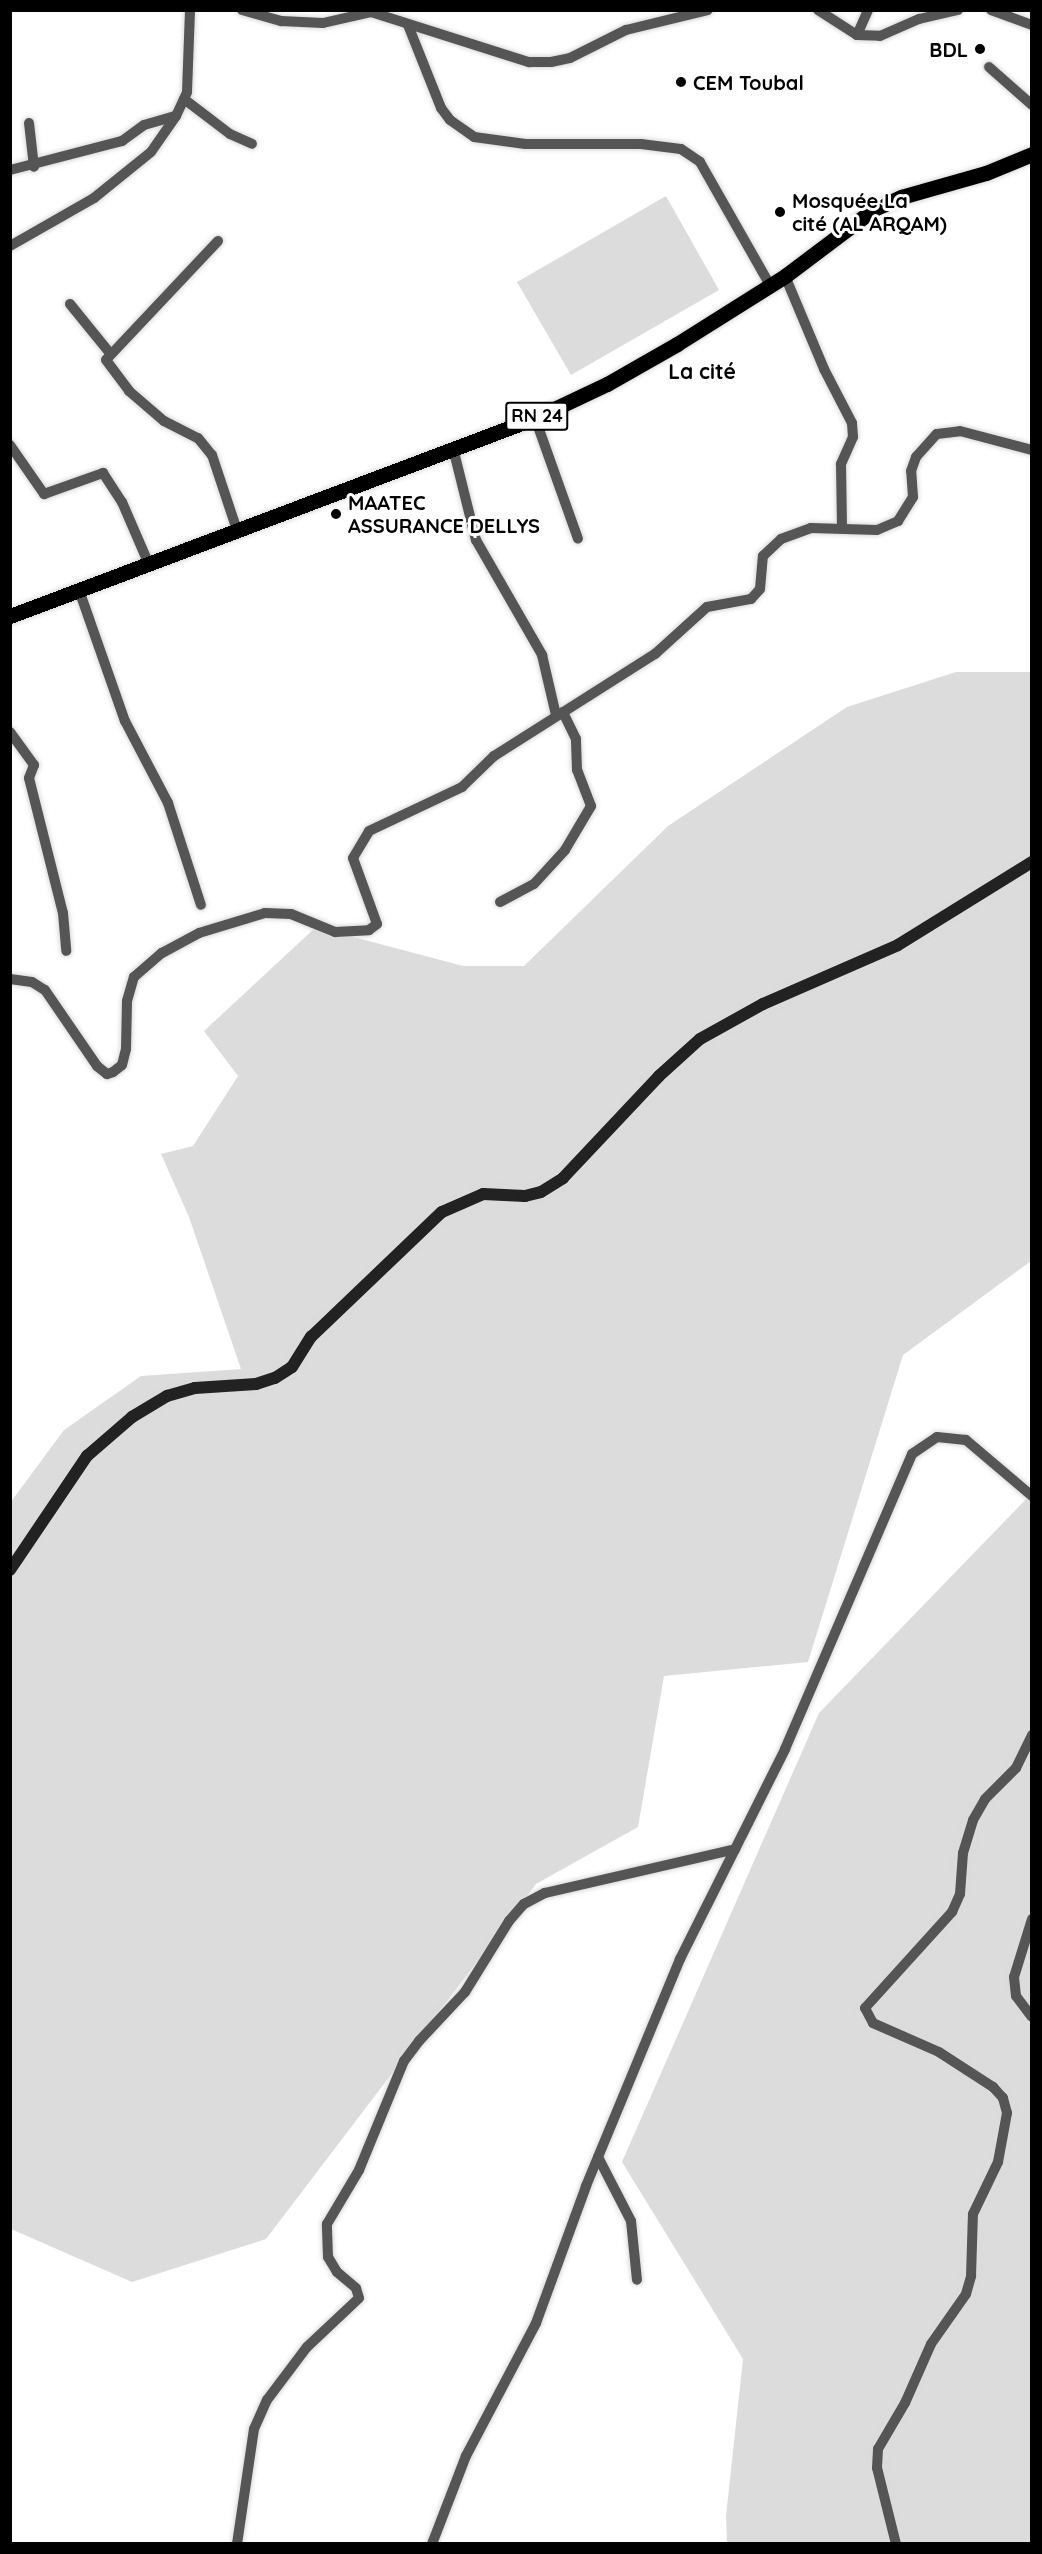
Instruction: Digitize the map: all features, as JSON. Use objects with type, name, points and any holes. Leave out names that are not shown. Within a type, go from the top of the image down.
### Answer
[{"type":"main road","name":"RN 24","points":[[10,616],[148,562],[535,418],[607,384],[785,276],[874,209],[901,196],[986,173],[1032,154]]},
{"type":"street","points":[[10,246],[121,178],[151,152],[176,116],[184,99],[191,72],[190,10]]},
{"type":"street","points":[[242,10],[281,21],[323,23],[371,12],[391,16],[408,25],[529,62],[550,62],[570,58],[626,30],[708,10]]},
{"type":"street","points":[[818,10],[857,35],[879,36],[919,19],[958,10]]},
{"type":"street","points":[[857,35],[868,10]]},
{"type":"street","points":[[991,10],[1032,25]]},
{"type":"street","points":[[408,25],[441,108],[461,130],[474,137],[526,144],[641,144],[681,149],[700,162],[770,285]]},
{"type":"street","points":[[989,67],[1032,105]]},
{"type":"street","points":[[184,99],[230,134],[252,144]]},
{"type":"street","points":[[10,170],[34,167],[122,141],[144,125],[176,116]]},
{"type":"street","points":[[29,123],[34,167]]},
{"type":"street","points":[[219,241],[150,316],[109,352],[106,360],[129,391],[164,421],[198,438],[212,455],[237,530]]},
{"type":"street","points":[[785,276],[824,369],[852,423],[853,437],[841,464],[842,526]]},
{"type":"street","points":[[70,304],[109,352]]},
{"type":"street","points":[[535,418],[578,538]]},
{"type":"street","points":[[10,979],[32,982],[45,990],[97,1066],[107,1074],[113,1072],[122,1065],[126,1049],[127,1000],[134,977],[162,953],[199,933],[265,913],[291,914],[335,932],[369,930],[376,924],[353,858],[369,831],[462,787],[494,756],[655,654],[707,607],[755,596],[761,584],[764,556],[781,539],[811,528],[842,526],[877,530],[898,521],[913,497],[911,471],[916,457],[937,434],[960,430],[1032,450]]},
{"type":"street","points":[[10,446],[44,494],[103,473],[122,502],[148,562]]},
{"type":"street","points":[[453,448],[476,540],[542,655],[560,714],[576,739],[577,770],[591,806],[566,850],[534,884],[500,902]]},
{"type":"street","points":[[79,590],[124,721],[168,803],[201,905]]},
{"type":"street","points":[[10,732],[34,765],[30,778],[63,913],[66,951]]},
{"type":"street","points":[[10,1570],[87,1455],[132,1417],[167,1396],[195,1388],[256,1384],[275,1378],[292,1367],[311,1336],[400,1256],[442,1212],[483,1194],[525,1196],[541,1192],[564,1178],[659,1076],[700,1039],[763,1004],[898,945],[1032,862]]},
{"type":"street","points":[[432,2544],[466,2456],[536,2323],[598,2157],[680,1959],[784,1749],[912,1454],[937,1437],[966,1440],[1032,1496]]},
{"type":"street","points":[[896,2544],[877,2468],[878,2449],[905,2403],[931,2344],[966,2294],[971,2276],[973,2214],[998,2162],[1007,2113],[1003,2098],[993,2087],[939,2052],[873,2023],[865,2008],[952,1912],[960,1894],[963,1853],[973,1820],[985,1799],[1016,1768],[1032,1735]]},
{"type":"street","points":[[237,2544],[254,2429],[267,2400],[307,2347],[359,2298],[356,2288],[337,2272],[328,2256],[327,2224],[359,2170],[405,2061],[414,2048],[465,1992],[509,1921],[524,1904],[545,1893],[735,1849]]},
{"type":"street","points":[[1032,1919],[1014,1977],[1016,1996],[1032,2018]]},
{"type":"street","points":[[598,2157],[631,2221],[637,2280]]},
{"type":"shaded area","points":[[666,196],[719,290],[571,375],[517,282]]},
{"type":"shaded area","points":[[956,672],[1031,672],[1031,1261],[903,1355],[808,1662],[664,1676],[638,1827],[536,1884],[266,2239],[132,2282],[11,2229],[10,1503],[64,1430],[141,1376],[241,1369],[189,1217],[161,1154],[193,1146],[238,1076],[204,1031],[316,927],[463,966],[524,966],[668,826],[847,707]]},
{"type":"shaded area","points":[[1031,1494],[1031,2543],[727,2543],[726,2516],[743,2359],[622,2162],[819,1713]]},
{"type":"place","name":"BDL","points":[[980,49]]},
{"type":"place","name":"CEM Toubal","points":[[681,82]]},
{"type":"place","name":"Mosquée La cité (AL ARQAM)","points":[[780,212]]},
{"type":"place","name":"MAATEC ASSURANCE DELLYS","points":[[336,514]]},
{"type":"district","name":"La cité","points":[[702,371]]}]
